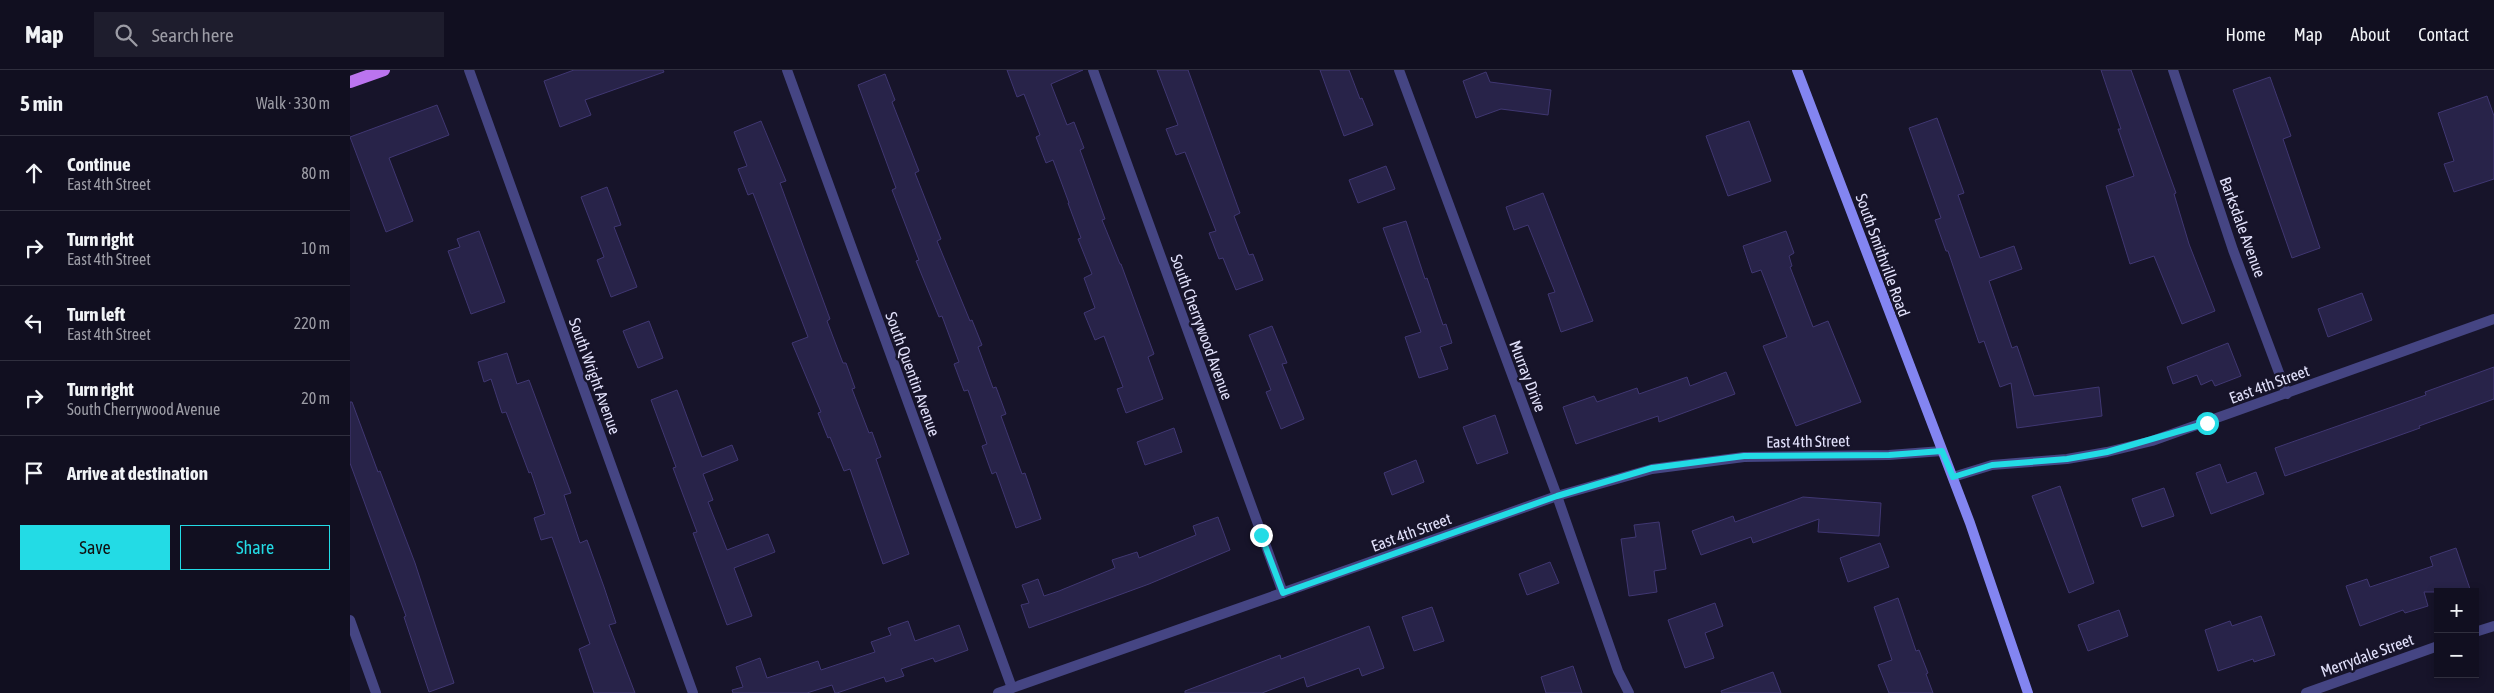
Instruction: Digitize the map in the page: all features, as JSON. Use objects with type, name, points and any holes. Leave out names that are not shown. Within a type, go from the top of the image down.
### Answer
[{"type":"main road","points":[[350,82],[384,70]]},
{"type":"main road","name":"South Smithville Road","points":[[1797,70],[1942,451]]},
{"type":"main road","points":[[1942,451],[1953,477],[2028,693]]},
{"type":"street","name":"South Wright Avenue","points":[[469,70],[692,693]]},
{"type":"street","name":"South Quentin Avenue","points":[[787,70],[1012,688]]},
{"type":"street","name":"South Cherrywood Avenue","points":[[1094,70],[1283,593]]},
{"type":"street","name":"Murray Drive","points":[[1399,70],[1557,496],[1618,671],[1629,693]]},
{"type":"street","name":"Barksdale Avenue","points":[[2173,70],[2233,250],[2287,394]]},
{"type":"street","name":"East 4th Street","points":[[1953,477],[1992,465],[2067,459],[2107,452],[2207,423],[2494,319]]},
{"type":"street","name":"East 4th Street","points":[[998,693],[1557,496],[1652,468],[1744,456],[1889,455],[1942,451]]},
{"type":"street","points":[[350,620],[376,693]]},
{"type":"street","points":[[2479,631],[2494,626]]},
{"type":"street","name":"Merrydale Street","points":[[2306,693],[2434,647]]},
{"type":"building","points":[[574,70],[663,70],[664,72],[585,100],[591,115],[560,127],[544,81]]},
{"type":"building","points":[[1007,70],[1083,70],[1051,84],[1067,125],[1074,122],[1084,148],[1080,150],[1105,219],[1102,220],[1121,264],[1154,354],[1148,357],[1163,399],[1126,413],[1117,389],[1123,387],[1104,336],[1095,340],[1084,313],[1095,308],[1084,278],[1092,274],[1078,239],[1081,238],[1069,203],[1053,160],[1046,163],[1036,137],[1040,135],[1024,94],[1017,97]]},
{"type":"building","points":[[1157,70],[1188,70],[1240,213],[1234,216],[1249,255],[1253,254],[1263,280],[1236,290],[1223,258],[1219,259],[1209,233],[1216,231],[1185,152],[1176,155],[1166,129],[1178,125]]},
{"type":"building","points":[[1320,70],[1349,70],[1360,99],[1362,98],[1373,125],[1344,136]]},
{"type":"building","points":[[2101,70],[2131,70],[2176,193],[2174,194],[2189,244],[2215,311],[2182,324],[2154,256],[2130,264],[2106,186],[2134,176],[2118,129],[2121,129]]},
{"type":"building","points":[[1486,72],[1490,82],[1551,90],[1548,115],[1501,109],[1476,118],[1463,81]]},
{"type":"building","points":[[885,74],[895,100],[892,102],[919,171],[915,173],[941,239],[937,241],[982,345],[978,347],[993,388],[996,387],[1006,414],[1001,416],[1022,474],[1025,473],[1041,519],[1016,528],[996,472],[992,474],[982,446],[987,444],[968,390],[964,391],[954,364],[959,362],[942,316],[939,317],[916,261],[919,260],[892,190],[896,188],[858,85]]},
{"type":"building","points":[[2270,77],[2291,136],[2283,139],[2320,248],[2292,258],[2233,90]]},
{"type":"building","points":[[2487,96],[2494,116],[2494,179],[2454,192],[2444,164],[2454,161],[2438,113]]},
{"type":"building","points":[[437,105],[449,135],[389,158],[413,221],[386,232],[350,137]]},
{"type":"building","points":[[1937,118],[1964,193],[1958,195],[1980,258],[2014,246],[2022,269],[1989,281],[2012,348],[2017,346],[2034,396],[2099,387],[2102,416],[2017,428],[2011,383],[2000,387],[1984,341],[1979,343],[1948,251],[1946,251],[1935,220],[1941,218],[1909,128]]},
{"type":"building","points":[[761,121],[786,181],[780,183],[830,319],[827,321],[843,363],[846,363],[855,388],[852,389],[869,433],[872,432],[881,457],[876,459],[909,554],[883,564],[850,469],[844,471],[830,437],[828,438],[818,413],[821,412],[792,343],[808,337],[753,193],[748,195],[738,169],[747,166],[734,132]]},
{"type":"building","points":[[1749,121],[1771,181],[1728,196],[1706,136]]},
{"type":"building","points":[[1386,166],[1395,189],[1358,203],[1349,180]]},
{"type":"building","points":[[607,187],[621,225],[614,227],[637,287],[611,297],[597,260],[604,257],[581,197]]},
{"type":"building","points":[[1543,193],[1593,321],[1561,332],[1548,294],[1555,292],[1528,225],[1514,230],[1506,207]]},
{"type":"building","points":[[1406,221],[1425,279],[1427,278],[1443,325],[1446,324],[1452,343],[1440,347],[1448,369],[1419,378],[1405,337],[1421,332],[1383,228]]},
{"type":"building","points":[[479,231],[505,302],[471,314],[448,251],[460,247],[457,239]]},
{"type":"building","points":[[1786,231],[1794,253],[1789,256],[1792,266],[1790,267],[1813,327],[1828,321],[1861,402],[1796,426],[1763,346],[1787,337],[1761,270],[1752,273],[1743,246]]},
{"type":"building","points":[[2362,293],[2372,320],[2328,337],[2318,309]]},
{"type":"building","points":[[649,321],[663,358],[638,368],[623,331]]},
{"type":"building","points":[[1272,326],[1287,363],[1282,364],[1304,419],[1281,429],[1266,392],[1271,390],[1249,335]]},
{"type":"building","points":[[2228,343],[2241,376],[2215,386],[2212,380],[2201,385],[2197,375],[2173,384],[2167,367]]},
{"type":"building","points":[[507,353],[517,384],[529,380],[571,493],[564,495],[580,543],[587,540],[604,587],[616,623],[609,625],[635,693],[594,693],[579,649],[590,644],[552,537],[541,540],[534,518],[545,514],[531,472],[529,473],[506,412],[502,413],[491,379],[484,382],[478,362]]},
{"type":"building","points":[[2494,367],[2494,399],[2419,426],[2420,428],[2285,476],[2275,448],[2426,395],[2425,392]]},
{"type":"building","points":[[1726,372],[1735,394],[1659,422],[1658,416],[1576,444],[1563,407],[1594,396],[1597,402],[1637,388],[1639,394],[1687,377],[1690,386]]},
{"type":"building","points":[[677,390],[702,457],[732,445],[738,460],[703,474],[713,500],[708,502],[727,550],[768,534],[775,552],[734,568],[752,616],[727,625],[693,533],[697,532],[673,468],[676,467],[651,400]]},
{"type":"building","points":[[350,402],[352,402],[378,472],[380,471],[415,563],[454,683],[429,692],[404,617],[406,616],[350,463]]},
{"type":"building","points":[[1495,415],[1508,453],[1477,464],[1463,427]]},
{"type":"building","points":[[1174,428],[1182,452],[1145,465],[1137,442]]},
{"type":"building","points":[[1416,460],[1424,482],[1392,495],[1384,473]]},
{"type":"building","points":[[2220,464],[2227,483],[2256,472],[2264,494],[2211,514],[2196,473]]},
{"type":"building","points":[[2060,486],[2094,583],[2069,593],[2032,496]]},
{"type":"building","points":[[2164,488],[2174,516],[2142,527],[2132,499]]},
{"type":"building","points":[[1803,497],[1881,503],[1879,536],[1818,532],[1819,519],[1753,543],[1751,537],[1701,555],[1692,531],[1733,516],[1735,522]]},
{"type":"building","points":[[1218,517],[1230,550],[1149,584],[1029,628],[1021,605],[1029,603],[1022,585],[1038,579],[1044,596],[1059,591],[1115,568],[1112,560],[1137,552],[1139,558],[1196,535],[1193,526]]},
{"type":"building","points":[[1659,522],[1666,569],[1654,571],[1657,592],[1629,596],[1621,539],[1636,537],[1634,525]]},
{"type":"building","points":[[1880,543],[1889,567],[1848,582],[1840,558]]},
{"type":"building","points":[[2456,548],[2470,588],[2434,588],[2434,592],[2424,592],[2428,606],[2405,613],[2403,610],[2360,626],[2346,586],[2367,579],[2370,587],[2433,566],[2430,557]]},
{"type":"building","points":[[1550,562],[1559,583],[1527,595],[1519,574]]},
{"type":"building","points":[[1898,598],[1916,651],[1919,650],[1928,673],[1926,674],[1933,693],[1889,693],[1878,665],[1892,660],[1874,607]]},
{"type":"building","points":[[1715,603],[1723,626],[1705,633],[1714,658],[1685,668],[1668,620]]},
{"type":"building","points":[[1432,607],[1444,641],[1414,651],[1402,617]]},
{"type":"building","points":[[2119,610],[2128,636],[2088,651],[2078,625]]},
{"type":"building","points":[[2261,616],[2275,655],[2254,662],[2253,659],[2218,671],[2205,630],[2230,621],[2232,626]]},
{"type":"building","points":[[908,621],[915,641],[959,625],[968,650],[935,662],[933,658],[901,669],[904,676],[886,682],[884,677],[837,693],[835,693],[832,685],[807,693],[733,693],[732,690],[743,687],[736,667],[760,658],[767,678],[818,661],[821,670],[875,652],[871,642],[891,635],[888,628]]},
{"type":"building","points":[[1369,626],[1384,668],[1362,676],[1359,668],[1307,687],[1304,677],[1262,693],[1185,693],[1185,691],[1280,655],[1281,659]]},
{"type":"building","points":[[1573,666],[1582,693],[1546,693],[1541,677]]},
{"type":"building","points":[[1773,672],[1781,693],[1722,693],[1721,691]]},
{"type":"route","points":[[1261,535],[1283,593],[1557,496],[1652,468],[1744,456],[1889,455],[1942,451],[1953,477],[1992,465],[2067,459],[2107,452],[2152,441],[2207,423]]}]
